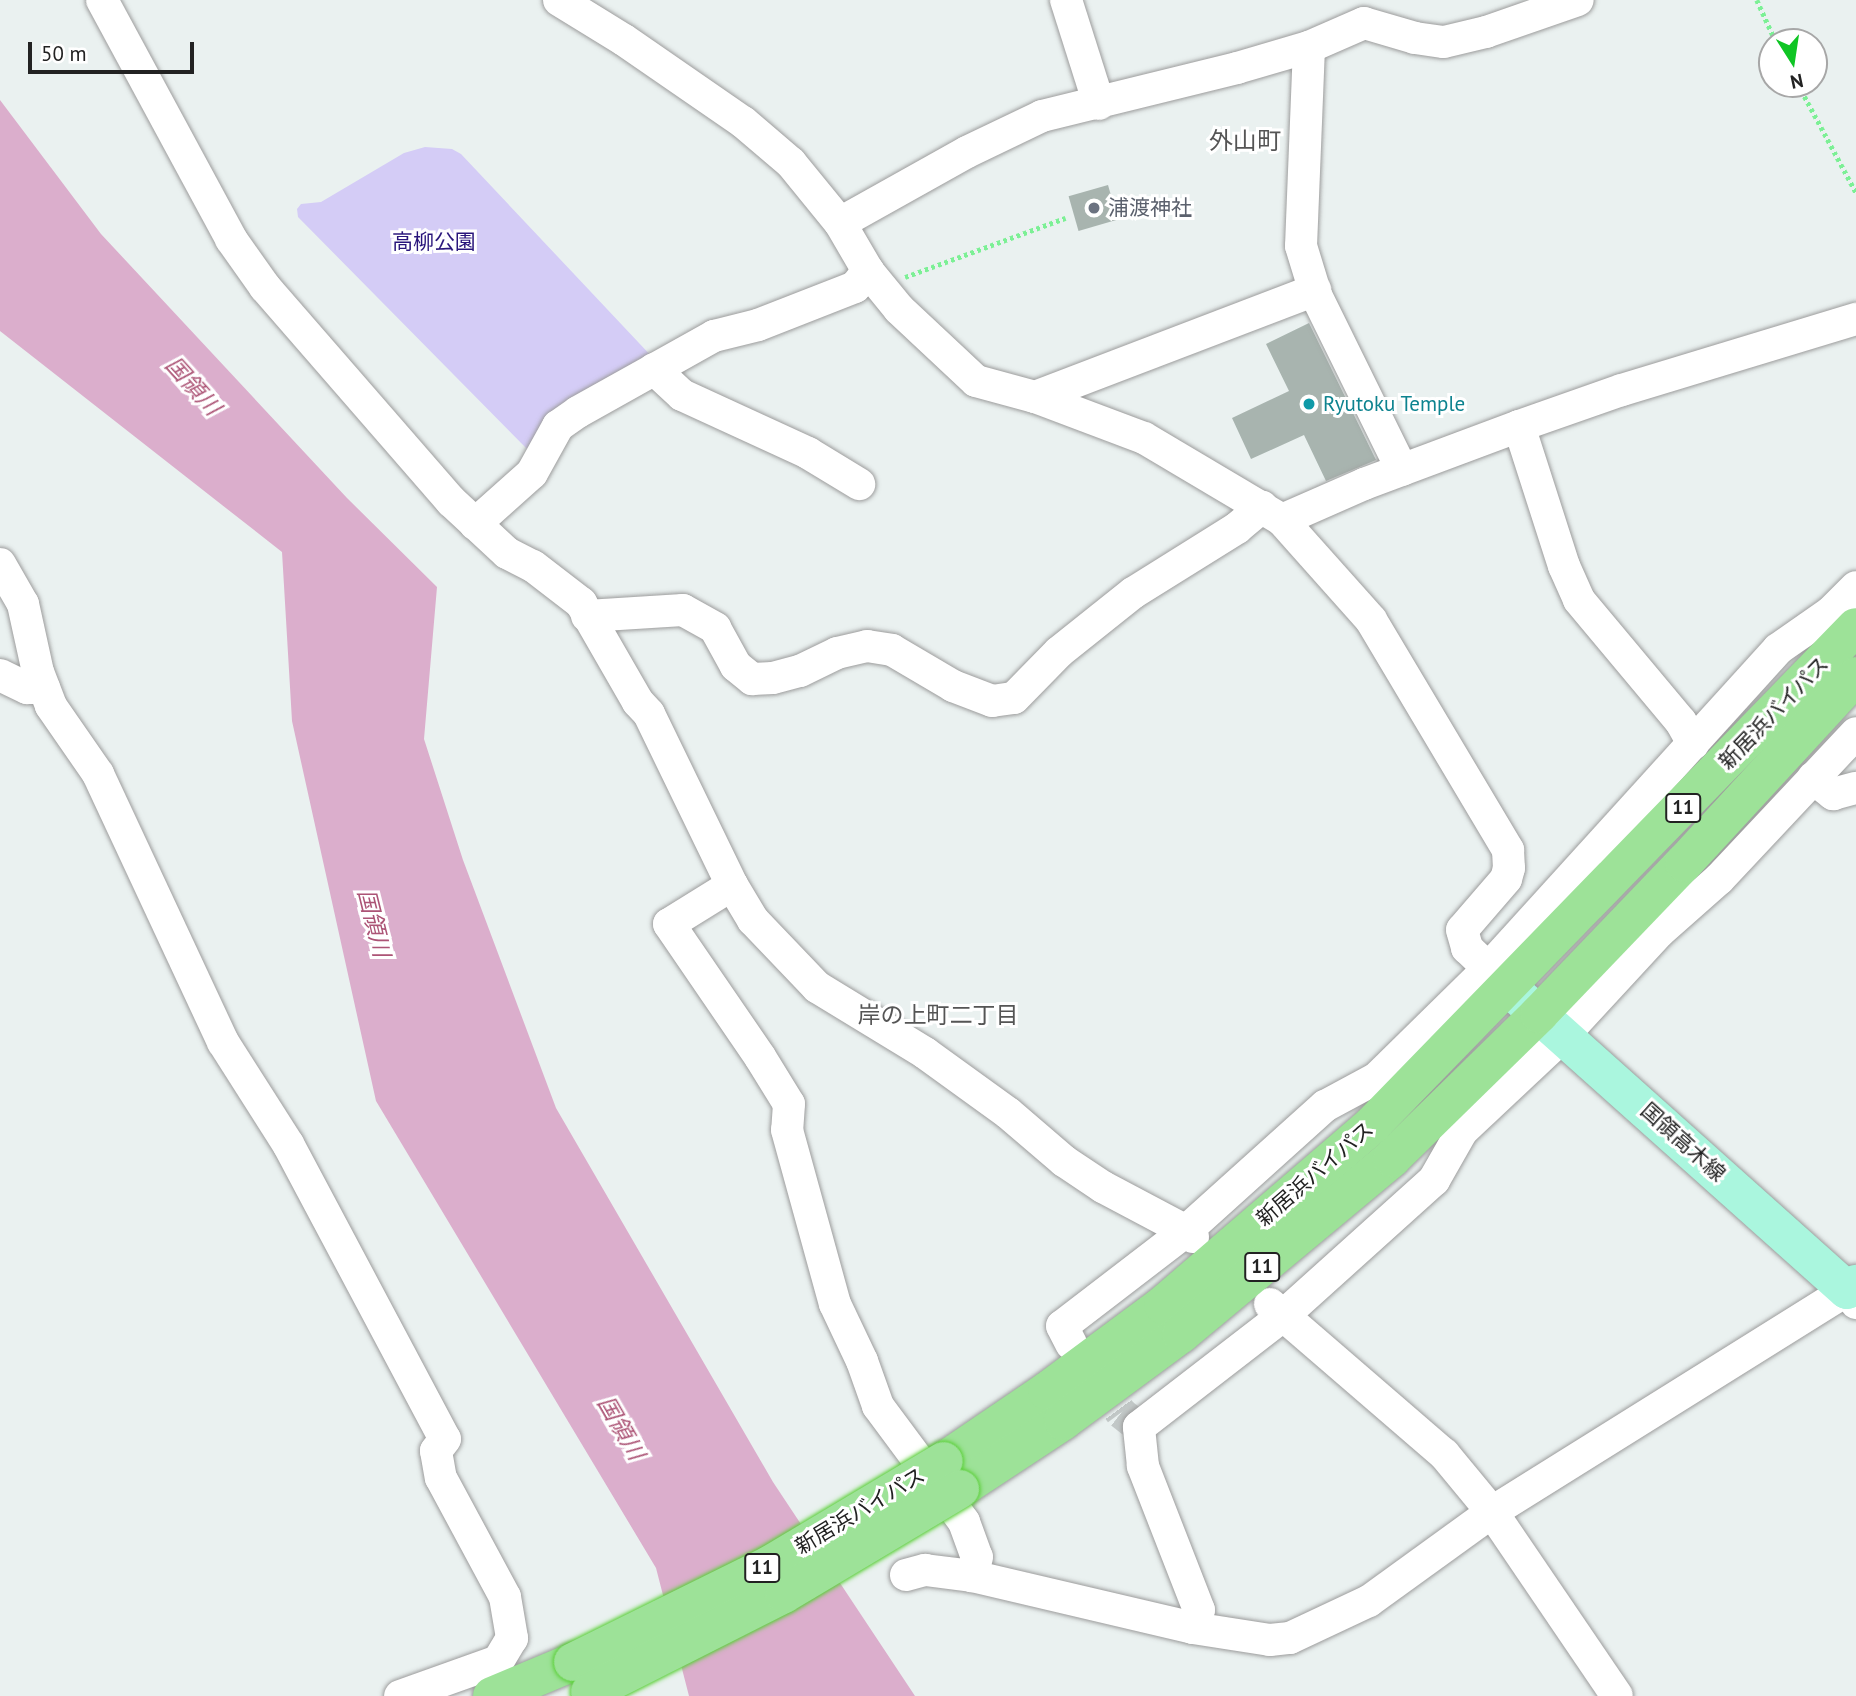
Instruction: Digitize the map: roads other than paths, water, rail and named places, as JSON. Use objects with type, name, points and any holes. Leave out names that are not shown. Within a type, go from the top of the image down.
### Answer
[{"type":"highway","name":"新居浜バイパス","points":[[492,1696],[581,1683],[784,1594],[952,1475],[1047,1391],[1163,1305],[1372,1125],[1498,979],[1856,628]]},
{"type":"highway","name":"新居浜バイパス","points":[[952,1475],[1063,1421],[1181,1334],[1551,1025],[1684,863],[1856,676]]},
{"type":"main road","name":"国領高木線","points":[[1498,979],[1853,1292]]},
{"type":"street","points":[[102,0],[232,239],[265,287],[426,473],[475,524],[507,553],[556,582],[581,603],[638,702],[649,714],[732,886],[753,920],[817,987],[925,1053],[1007,1113],[1065,1161],[1104,1187],[1190,1234]]},
{"type":"street","points":[[559,0],[624,40],[743,121],[791,163],[840,223],[874,278],[899,309],[976,381],[1035,397],[1143,438],[1272,513],[1371,621],[1508,850],[1509,868],[1506,879],[1462,930],[1467,948],[1498,979]]},
{"type":"street","points":[[1066,0],[1099,104]]},
{"type":"street","points":[[840,223],[967,152],[1042,116],[1099,104],[1309,47],[1364,11],[1415,38],[1444,42],[1486,32],[1578,0]]},
{"type":"street","points":[[1309,47],[1301,246],[1315,290],[1402,470]]},
{"type":"street","points":[[475,524],[532,473],[558,426],[654,369],[715,337],[758,325],[874,278]]},
{"type":"street","points":[[1035,397],[1315,290]]},
{"type":"street","points":[[587,616],[683,610],[715,628],[736,666],[752,679],[800,671],[837,653],[867,646],[892,650],[953,686],[992,701],[1014,698],[1059,652],[1133,593],[1237,528],[1272,513],[1402,470],[1622,390],[1856,319]]},
{"type":"street","points":[[654,369],[682,395],[807,453],[859,484]]},
{"type":"street","points":[[1519,426],[1564,565],[1579,600],[1681,722],[1692,744]]},
{"type":"street","points":[[0,564],[23,604],[51,706],[98,774],[153,898],[223,1042],[288,1144],[445,1439],[436,1451],[440,1478],[505,1598],[512,1638],[498,1661],[400,1696]]},
{"type":"street","points":[[1071,1344],[1062,1326],[1190,1234],[1325,1106],[1377,1078],[1498,979],[1692,744],[1778,649],[1831,612],[1856,587]]},
{"type":"street","points":[[0,675],[27,688],[44,688]]},
{"type":"street","points":[[1193,1628],[1199,1610],[1143,1466],[1139,1427],[1434,1180],[1462,1131],[1551,1025],[1719,879],[1856,733]]},
{"type":"street","points":[[1812,778],[1833,793],[1856,788]]},
{"type":"street","points":[[732,886],[669,925],[789,1104],[787,1130],[835,1304],[862,1361],[878,1406],[964,1522],[977,1557],[972,1576]]},
{"type":"street","points":[[906,1575],[925,1570],[972,1576],[1193,1628],[1270,1640],[1310,1630],[1369,1601],[1492,1512],[1853,1292]]},
{"type":"street","points":[[1277,1309],[1444,1454],[1492,1512],[1617,1696]]},
{"type":"water","name":"国領川","points":[[0,100],[101,234],[347,498],[437,587],[424,739],[463,860],[556,1108],[773,1482],[915,1696],[689,1696],[656,1568],[376,1101],[292,721],[282,552],[0,331]]},
{"type":"tunnel","points":[[1090,1371],[1121,1413],[1139,1427]]},
{"type":"place","name":"浦渡神社","points":[[1094,208]]},
{"type":"place","name":"Ryutoku Temple","points":[[1309,404]]},
{"type":"district","name":"外山町","points":[[1245,141]]},
{"type":"district","name":"岸の上町二丁目","points":[[938,1015]]},
{"type":"park label","name":"高柳公園","points":[[434,242]]}]
